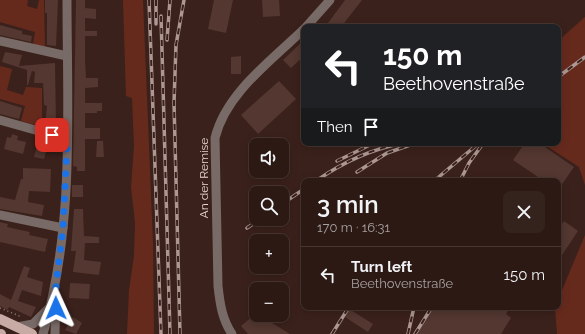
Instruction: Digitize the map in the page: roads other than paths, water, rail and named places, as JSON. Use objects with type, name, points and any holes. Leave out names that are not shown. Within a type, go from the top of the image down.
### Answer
[{"type":"main road","points":[[0,319],[32,334]]},
{"type":"street","points":[[55,334],[56,285],[63,228],[67,139],[67,0]]},
{"type":"street","points":[[309,24],[330,0]]},
{"type":"street","name":"An der Remise","points":[[232,334],[224,322],[220,310],[218,286],[214,151],[219,124],[231,102],[301,32]]},
{"type":"street","points":[[0,41],[67,56]]},
{"type":"street","points":[[0,120],[67,139]]},
{"type":"street","points":[[0,215],[63,228]]},
{"type":"street","points":[[43,334],[56,285]]},
{"type":"street","points":[[17,327],[33,324],[50,307]]},
{"type":"railway","points":[[149,0],[161,334]]},
{"type":"railway","points":[[156,0],[156,24]]},
{"type":"railway","points":[[167,40],[170,0]]},
{"type":"railway","points":[[180,334],[174,103],[176,45],[184,0]]},
{"type":"railway","points":[[161,16],[170,334]]},
{"type":"railway","points":[[561,75],[585,57]]},
{"type":"railway","points":[[337,161],[368,146]]},
{"type":"railway","points":[[321,178],[358,157],[392,146]]},
{"type":"railway","points":[[357,172],[387,153],[407,146]]},
{"type":"railway","points":[[438,178],[475,146]]},
{"type":"railway","points":[[462,178],[469,163],[481,146]]},
{"type":"railway","points":[[289,199],[301,191]]},
{"type":"railway","points":[[332,334],[347,310]]},
{"type":"railway","points":[[408,334],[413,310]]},
{"type":"railway","points":[[415,334],[430,310]]}]
